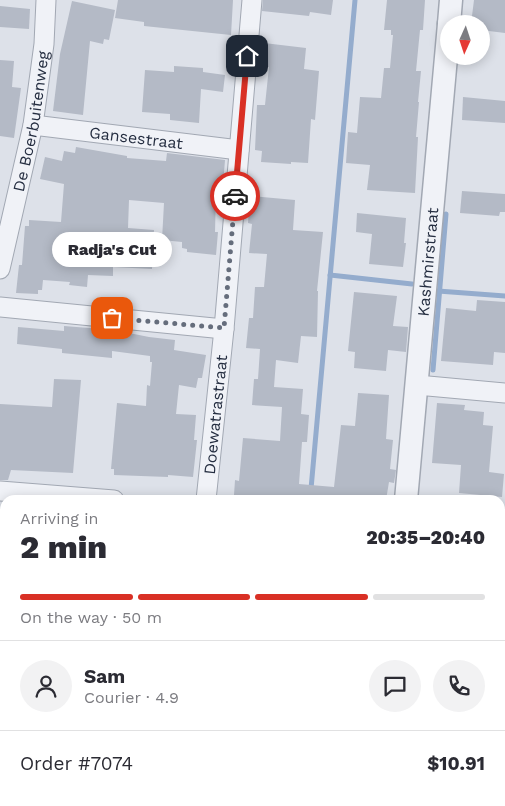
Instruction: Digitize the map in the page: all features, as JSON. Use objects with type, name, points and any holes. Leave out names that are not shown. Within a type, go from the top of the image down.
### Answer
[{"type":"street","name":"De Boerbuitenweg","points":[[0,269],[33,125],[44,44],[46,0]]},
{"type":"street","name":"Doewatrastraat","points":[[207,495],[224,328],[252,0]]},
{"type":"street","name":"Kashmirstraat","points":[[450,15],[451,0]]},
{"type":"street","name":"Kashmirstraat","points":[[406,495],[445,65]]},
{"type":"street","name":"Gansestraat","points":[[33,125],[239,150]]},
{"type":"street","points":[[0,308],[224,328]]},
{"type":"street","points":[[417,385],[505,393]]},
{"type":"street","points":[[0,491],[51,495]]},
{"type":"building","points":[[118,0],[233,0],[231,35],[144,26],[144,22],[115,18]]},
{"type":"building","points":[[263,0],[333,0],[331,15],[310,12],[309,16],[262,11]]},
{"type":"building","points":[[387,0],[425,0],[423,30],[420,30],[416,71],[421,71],[416,137],[418,137],[415,193],[367,190],[370,165],[346,163],[348,132],[357,133],[360,97],[381,98],[384,68],[390,68],[393,35],[391,35],[391,30],[384,30]]},
{"type":"building","points":[[474,0],[505,0],[505,33],[490,31],[490,15],[472,15]]},
{"type":"building","points":[[72,1],[115,10],[109,40],[104,39],[103,44],[90,41],[83,115],[53,111],[60,54]]},
{"type":"building","points":[[0,6],[30,9],[29,29],[0,27]]},
{"type":"building","points":[[264,43],[306,48],[304,69],[319,71],[315,120],[311,119],[308,163],[261,162],[262,151],[255,150],[257,105],[265,105],[269,67],[262,66]]},
{"type":"building","points":[[0,60],[14,61],[12,87],[21,88],[14,138],[0,136]]},
{"type":"building","points":[[174,66],[203,68],[203,72],[225,75],[223,92],[201,89],[199,123],[170,120],[170,114],[142,112],[145,70],[174,72]]},
{"type":"building","points":[[463,97],[505,101],[505,123],[462,120]]},
{"type":"building","points":[[76,147],[127,156],[127,158],[166,161],[167,153],[225,160],[223,185],[220,185],[220,193],[216,193],[215,232],[218,232],[216,255],[187,252],[187,249],[182,248],[182,242],[162,240],[164,203],[129,200],[128,228],[154,230],[152,269],[113,267],[113,276],[88,275],[87,287],[69,285],[70,282],[43,280],[42,290],[38,290],[38,294],[16,293],[19,265],[22,265],[25,226],[29,226],[29,220],[61,222],[64,184],[40,179],[45,157],[62,161],[64,151],[75,153]]},
{"type":"building","points":[[462,191],[505,194],[505,212],[500,212],[499,216],[460,213]]},
{"type":"building","points":[[250,196],[295,200],[293,230],[323,232],[317,291],[317,337],[301,336],[298,363],[276,360],[274,387],[303,389],[301,414],[309,415],[307,442],[302,442],[299,484],[334,487],[341,425],[355,426],[358,393],[389,395],[386,439],[393,440],[390,469],[396,470],[394,483],[389,482],[387,495],[234,495],[235,480],[239,481],[243,438],[280,441],[282,407],[252,405],[254,379],[258,379],[260,349],[246,348],[249,318],[253,318],[255,287],[264,287],[267,254],[249,253],[252,224],[248,223]]},
{"type":"building","points":[[357,213],[406,218],[404,243],[406,243],[403,267],[369,264],[372,234],[356,232]]},
{"type":"building","points":[[354,292],[397,296],[393,326],[408,327],[406,352],[388,350],[386,371],[354,368],[355,352],[348,351]]},
{"type":"building","points":[[477,300],[505,302],[505,353],[494,352],[493,365],[441,361],[446,308],[476,311]]},
{"type":"building","points":[[64,326],[114,330],[175,340],[174,350],[206,355],[202,378],[198,378],[196,388],[179,385],[176,414],[196,415],[194,440],[197,440],[193,477],[114,475],[114,469],[111,469],[117,403],[146,406],[147,385],[150,386],[152,362],[150,362],[150,356],[112,351],[112,358],[62,353],[62,349],[17,344],[18,327],[64,331]]},
{"type":"building","points":[[54,379],[81,380],[73,473],[11,470],[8,480],[0,480],[0,404],[52,407]]},
{"type":"building","points":[[437,403],[465,405],[464,410],[484,412],[483,425],[493,426],[489,472],[504,474],[502,495],[459,493],[461,465],[432,463]]},
{"type":"waterway","points":[[310,495],[355,0]]},
{"type":"waterway","points":[[433,370],[446,214]]},
{"type":"waterway","points":[[330,275],[412,284]]},
{"type":"waterway","points":[[438,291],[505,296]]},
{"type":"way so far","points":[[112,318],[224,328],[235,196]]},
{"type":"place","name":"Radja's Cut","points":[[112,318]]},
{"type":"route","points":[[235,196],[247,56]]}]
